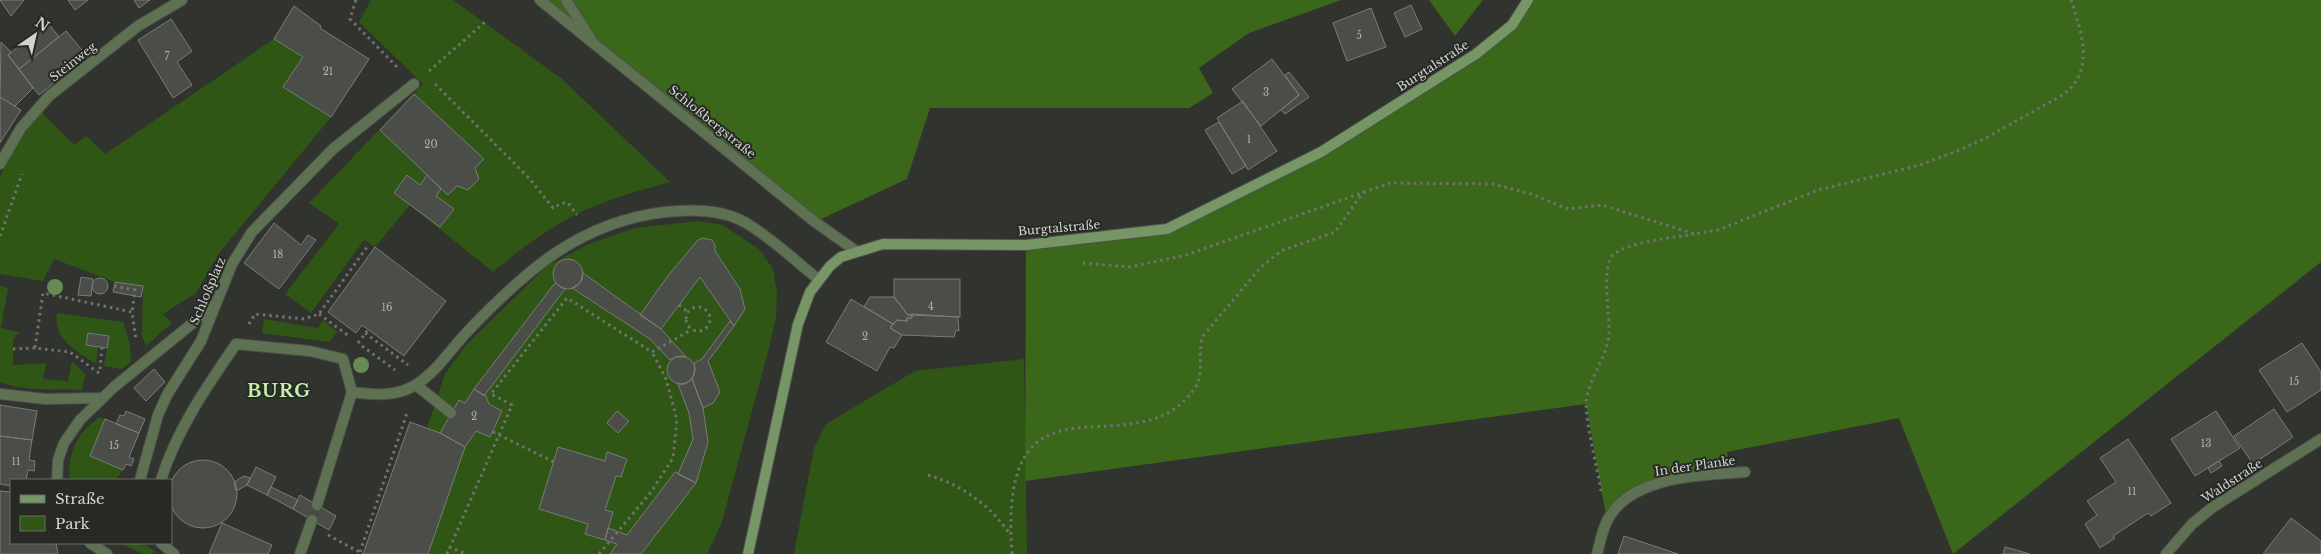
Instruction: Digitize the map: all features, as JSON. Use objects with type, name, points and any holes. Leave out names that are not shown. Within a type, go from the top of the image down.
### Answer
[{"type":"main road","name":"Burgtalstraße","points":[[748,554],[798,324],[810,292],[818,279],[841,257],[883,244],[1026,245],[1167,229],[1321,152],[1476,54],[1512,25],[1528,0]]},
{"type":"street","name":"Steinweg","points":[[0,164],[21,128],[49,96],[138,26],[182,0]]},
{"type":"street","points":[[540,0],[592,42]]},
{"type":"street","name":"Schloßbergstraße","points":[[566,0],[592,42],[856,251]]},
{"type":"street","name":"Schloßplatz","points":[[140,479],[161,409],[200,341],[232,264],[252,232],[333,149],[414,84]]},
{"type":"street","points":[[352,392],[376,396],[416,385],[442,361],[501,296],[540,262],[588,234],[611,224],[651,214],[677,211],[719,213],[746,222],[818,279]]},
{"type":"street","points":[[57,479],[58,460],[64,443],[75,425],[101,398],[215,304]]},
{"type":"street","points":[[162,479],[168,456],[199,402],[236,344],[310,352],[343,358],[352,392],[317,505]]},
{"type":"street","points":[[416,385],[451,414]]},
{"type":"street","points":[[0,394],[45,400],[101,398]]},
{"type":"street","name":"Waldstraße","points":[[2166,554],[2192,524],[2213,507],[2321,439]]},
{"type":"street","name":"In der Planke","points":[[1597,554],[1607,521],[1616,507],[1630,494],[1646,486],[1745,472]]},
{"type":"street","points":[[300,554],[311,522]]},
{"type":"street","points":[[91,544],[106,554]]},
{"type":"street","points":[[161,544],[174,554]]},
{"type":"path","points":[[356,0],[350,18],[414,84],[485,22]]},
{"type":"path","points":[[1607,521],[1586,404],[1595,374],[1609,344],[1610,314],[1606,278],[1608,264],[1612,255],[1631,246],[1718,230],[1818,190],[1920,165],[1984,139],[2061,96],[2070,90],[2080,77],[2084,65],[2080,31],[2071,0]]},
{"type":"path","points":[[426,74],[523,171],[553,208],[562,203],[568,203],[588,234]]},
{"type":"path","points":[[1082,262],[1130,267],[1186,256],[1390,183],[1493,184],[1532,194],[1568,208],[1602,205],[1695,234]]},
{"type":"path","points":[[1012,554],[1011,535],[1015,483],[1018,470],[1038,441],[1056,431],[1074,427],[1133,424],[1156,418],[1173,409],[1189,394],[1199,379],[1200,344],[1203,336],[1250,279],[1281,252],[1335,232],[1365,191]]},
{"type":"path","points":[[236,344],[255,314],[304,319],[318,314],[367,247]]},
{"type":"path","points":[[114,286],[135,290],[132,312],[142,363]]},
{"type":"path","points":[[35,348],[43,293],[132,312]]},
{"type":"path","points":[[447,554],[512,405],[492,394],[567,298],[652,352],[666,379],[677,420],[673,458],[651,492],[599,554]]},
{"type":"path","points":[[679,305],[688,312]]},
{"type":"path","points":[[652,352],[691,330],[702,331],[708,327],[710,319],[708,312],[701,307],[692,308],[688,312],[685,323],[691,330]]},
{"type":"path","points":[[318,314],[416,385]]},
{"type":"path","points":[[311,522],[361,553],[416,385],[408,365],[367,331],[358,343]]},
{"type":"path","points":[[13,349],[35,348],[70,352],[100,373],[102,347]]},
{"type":"path","points":[[493,432],[554,462]]},
{"type":"path","points":[[928,475],[951,483],[980,501],[991,510],[1011,535]]},
{"type":"path","points":[[449,547],[466,554]]},
{"type":"green space","points":[[371,0],[453,0],[562,79],[670,182],[608,201],[571,217],[530,243],[493,272],[410,205],[375,247],[364,240],[311,313],[285,294],[339,224],[309,203],[423,84],[359,22]]},
{"type":"green space","points":[[540,0],[1341,0],[1249,33],[1199,68],[1213,93],[1189,108],[930,108],[907,179],[815,222]]},
{"type":"green space","points":[[1429,0],[1483,0],[1455,36]]},
{"type":"green space","points":[[1528,0],[2321,0],[2321,262],[1953,554],[1899,418],[1727,452],[1731,474],[1646,486],[1607,521],[1586,404],[1025,481],[1026,245],[1167,229],[1321,152],[1512,25]]},
{"type":"green space","points":[[274,39],[303,57],[284,87],[331,117],[220,252],[196,293],[163,314],[172,323],[146,346],[142,336],[143,286],[115,282],[54,259],[43,281],[0,274],[0,177],[11,152],[41,112],[74,145],[86,136],[105,154]]},
{"type":"green space","points":[[698,221],[723,225],[760,250],[773,269],[777,292],[776,318],[769,348],[722,522],[707,554],[363,554],[410,422],[427,428],[445,374],[466,345],[547,266],[589,244],[635,228]]},
{"type":"green space","points":[[0,286],[8,288],[1,328],[19,332],[13,340],[13,365],[46,363],[43,379],[68,381],[72,361],[85,374],[82,390],[30,389],[0,382]]},
{"type":"green space","points":[[57,313],[123,322],[130,345],[131,362],[122,369],[104,366],[109,336],[89,333],[86,345],[98,347],[96,364],[74,349],[62,337],[56,322]]},
{"type":"green space","points":[[264,319],[318,328],[323,320],[337,332],[329,342],[262,333]]},
{"type":"green space","points":[[1024,359],[1027,554],[794,554],[814,448],[826,424],[915,371]]},
{"type":"green space","points":[[100,417],[105,419],[90,456],[123,470],[117,479],[70,479],[69,471],[72,453],[80,436]]},
{"type":"green space","points":[[122,544],[144,544],[155,551],[152,554],[143,554]]},
{"type":"building","points":[[0,0],[24,0],[11,16]]},
{"type":"building","points":[[68,0],[88,0],[75,10]]},
{"type":"building","points":[[134,0],[150,0],[139,8]]},
{"type":"building","points":[[1411,5],[1422,29],[1405,37],[1394,13]]},
{"type":"building","points":[[294,6],[321,26],[320,28],[369,59],[331,117],[283,87],[303,57],[274,39]]},
{"type":"building","points":[[1371,8],[1386,47],[1347,61],[1333,23]]},
{"type":"building","points":[[171,19],[192,51],[177,62],[192,85],[173,98],[138,40]]},
{"type":"building","points":[[48,23],[59,37],[19,69],[8,55]]},
{"type":"building","points":[[66,31],[87,56],[39,95],[19,69]]},
{"type":"building","points":[[1,42],[11,52],[8,55],[33,88],[15,106],[0,97]]},
{"type":"building","points":[[1272,59],[1299,95],[1261,126],[1232,89]]},
{"type":"building","points":[[1289,72],[1309,97],[1285,114],[1281,110],[1299,95],[1285,75]]},
{"type":"building","points":[[414,94],[484,159],[475,168],[479,179],[468,190],[457,186],[448,195],[380,130]]},
{"type":"building","points":[[0,97],[21,110],[0,143]]},
{"type":"building","points":[[1243,101],[1277,151],[1248,170],[1217,118]]},
{"type":"building","points":[[1219,122],[1246,166],[1232,174],[1205,130]]},
{"type":"building","points":[[407,175],[420,185],[427,175],[441,189],[436,196],[454,209],[440,227],[394,193]]},
{"type":"building","points":[[274,223],[301,245],[308,235],[316,240],[279,289],[244,263]]},
{"type":"building","points":[[702,238],[712,240],[715,245],[715,251],[740,289],[745,309],[734,326],[700,277],[661,329],[640,315],[667,277],[697,241]]},
{"type":"building","points":[[375,247],[446,301],[404,356],[362,325],[356,333],[328,312]]},
{"type":"building","points":[[568,259],[579,263],[583,274],[579,285],[568,289],[557,285],[553,274],[557,263]]},
{"type":"building","points":[[583,273],[661,329],[686,357],[675,357],[670,360],[650,339],[572,288],[580,283]]},
{"type":"building","points":[[81,277],[93,279],[91,296],[78,295]]},
{"type":"building","points":[[100,278],[108,286],[100,294],[92,286]]},
{"type":"building","points":[[894,279],[960,279],[960,317],[908,315],[894,297]]},
{"type":"building","points":[[115,282],[143,286],[141,297],[113,292]]},
{"type":"building","points":[[555,283],[565,289],[484,396],[474,389]]},
{"type":"building","points":[[870,297],[894,297],[908,315],[912,314],[912,318],[907,318],[907,321],[897,320],[893,324],[864,307]]},
{"type":"building","points":[[851,299],[893,324],[890,328],[902,335],[894,348],[890,347],[877,371],[826,342]]},
{"type":"building","points":[[912,314],[958,317],[959,331],[956,330],[954,337],[902,335],[890,328],[897,320],[907,321],[907,318],[912,318]]},
{"type":"building","points":[[730,321],[734,326],[708,361],[720,392],[713,403],[703,408],[692,379],[695,369],[694,363],[702,359]]},
{"type":"building","points":[[88,333],[109,336],[107,348],[86,345]]},
{"type":"building","points":[[2302,343],[2321,372],[2321,390],[2287,412],[2259,370]]},
{"type":"building","points":[[681,356],[691,360],[695,370],[691,380],[681,384],[671,380],[667,370],[671,360]]},
{"type":"building","points":[[154,369],[165,382],[146,401],[134,388]]},
{"type":"building","points":[[692,379],[703,408],[708,442],[696,483],[678,474],[693,439],[689,413],[678,384],[685,384]]},
{"type":"building","points":[[474,389],[486,396],[489,404],[502,411],[490,437],[476,431],[465,447],[440,433],[459,400],[465,403]]},
{"type":"building","points":[[0,405],[37,411],[32,440],[0,436]]},
{"type":"building","points":[[2274,409],[2293,437],[2253,464],[2234,436]]},
{"type":"building","points":[[126,411],[145,419],[139,433],[116,424],[120,415],[124,416]]},
{"type":"building","points":[[617,411],[629,421],[618,433],[607,423]]},
{"type":"building","points":[[2216,411],[2240,448],[2195,476],[2171,439]]},
{"type":"building","points":[[105,419],[139,433],[129,457],[134,459],[131,466],[126,464],[123,470],[90,456]]},
{"type":"building","points":[[410,422],[440,433],[465,447],[428,554],[363,554]]},
{"type":"building","points":[[0,436],[32,440],[29,460],[35,461],[34,471],[28,470],[26,479],[10,479],[10,486],[0,484]]},
{"type":"building","points":[[2128,439],[2171,503],[2151,516],[2148,513],[2113,536],[2115,538],[2100,548],[2085,524],[2097,515],[2087,501],[2116,482],[2100,458]]},
{"type":"building","points":[[558,447],[605,461],[607,452],[627,459],[621,477],[616,476],[605,510],[613,512],[605,540],[585,534],[588,524],[539,509]]},
{"type":"building","points":[[196,461],[210,461],[222,466],[231,475],[236,487],[236,501],[231,513],[222,522],[210,527],[196,527],[184,522],[172,507],[172,481],[175,475],[184,466]]},
{"type":"building","points":[[2219,461],[2222,466],[2211,473],[2208,468]]},
{"type":"building","points":[[256,467],[276,477],[267,495],[247,485]]},
{"type":"building","points":[[675,472],[696,483],[641,554],[610,554],[617,544],[605,540],[608,528],[627,535]]},
{"type":"building","points":[[244,476],[250,478],[247,485],[236,491],[234,482]]},
{"type":"building","points":[[271,487],[298,500],[293,509],[267,495]]},
{"type":"building","points":[[0,491],[10,492],[10,544],[56,544],[58,554],[0,554]]},
{"type":"building","points":[[300,495],[336,516],[329,530],[293,509]]},
{"type":"building","points":[[2291,518],[2321,541],[2321,554],[2263,554]]},
{"type":"building","points":[[222,523],[272,545],[268,554],[209,554]]},
{"type":"building","points":[[1624,536],[1678,554],[1618,554]]},
{"type":"building","points":[[2005,547],[2030,554],[2003,554]]},
{"type":"tunnel","points":[[312,520],[317,505]]},
{"type":"district","name":"BURG","points":[[279,391]]}]
